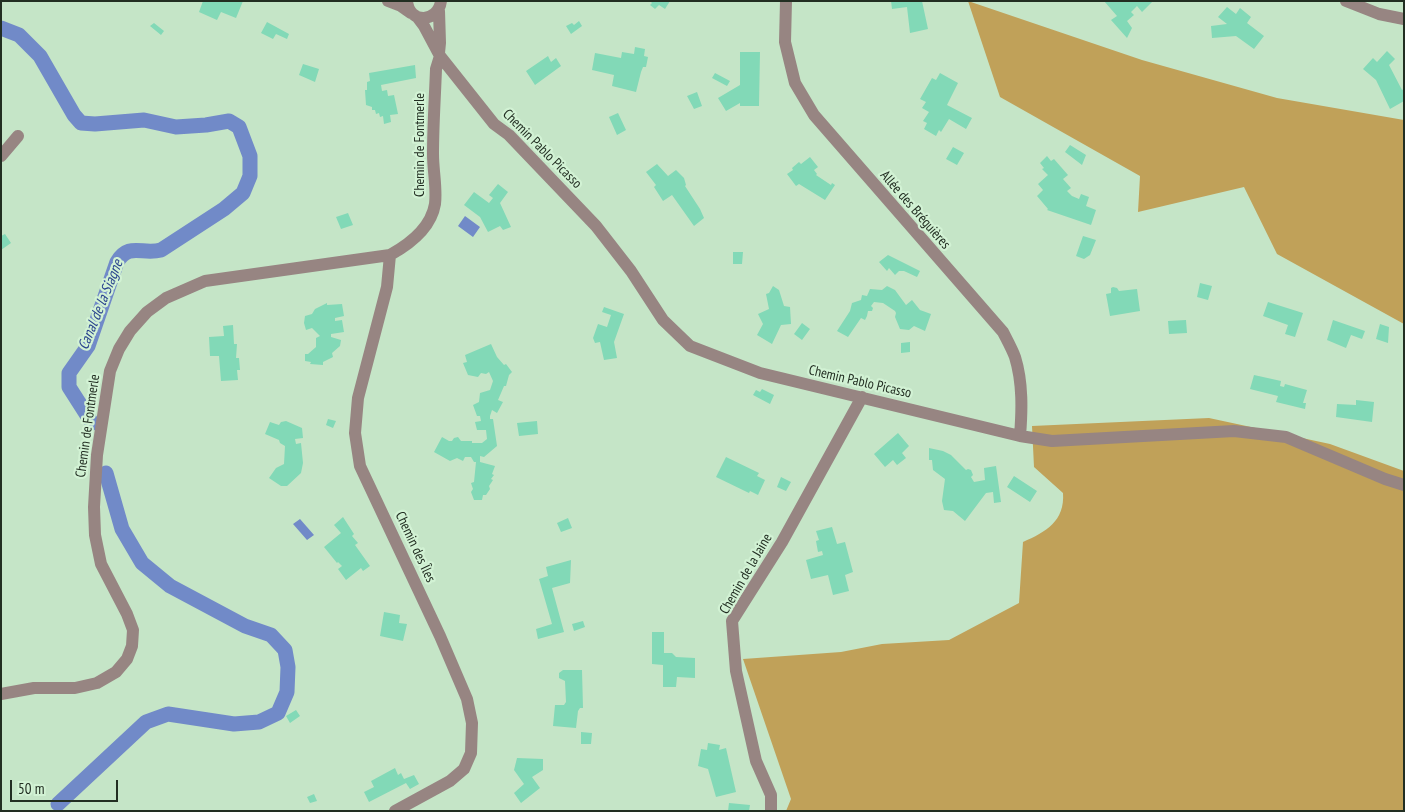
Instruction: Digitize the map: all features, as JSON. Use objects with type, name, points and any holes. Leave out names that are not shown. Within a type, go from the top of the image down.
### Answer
[{"type":"street","points":[[388,1],[430,18],[440,6]]},
{"type":"street","name":"Allée des Bréguières","points":[[786,1],[785,42],[795,83],[814,115],[1003,332],[1015,357],[1022,408],[1020,436]]},
{"type":"street","points":[[1346,1],[1379,14],[1404,19]]},
{"type":"street","points":[[438,59],[440,6]]},
{"type":"street","name":"Chemin Pablo Picasso","points":[[412,11],[438,59],[494,124],[509,135],[596,226],[631,270],[663,320],[690,346],[760,373],[1020,436],[1052,441],[1234,431],[1286,437],[1385,479],[1404,485]]},
{"type":"street","name":"Chemin de Fontmerle","points":[[1,694],[34,688],[75,688],[97,683],[116,672],[127,659],[132,646],[133,630],[127,614],[101,564],[95,535],[94,507],[104,402],[110,371],[119,349],[130,331],[147,312],[166,298],[204,281],[390,255],[414,240],[425,227],[434,206],[433,154],[438,59]]},
{"type":"street","points":[[1,156],[18,136]]},
{"type":"street","name":"Chemin des Îles","points":[[390,255],[387,287],[358,398],[355,433],[360,466],[440,636],[467,699],[472,724],[471,754],[464,769],[450,781],[395,811]]},
{"type":"street","name":"Chemin de la Jaine","points":[[771,811],[771,795],[756,761],[736,671],[732,621],[782,542],[862,397]]},
{"type":"shaded area","points":[[968,1],[1142,60],[1277,98],[1404,120],[1404,324],[1277,254],[1244,187],[1138,212],[1140,176],[1000,97]]},
{"type":"shaded area","points":[[1209,418],[1330,444],[1404,471],[1404,811],[786,811],[791,799],[743,659],[841,652],[882,644],[949,640],[1019,603],[1023,542],[1046,529],[1061,511],[1063,493],[1034,467],[1032,426]]},
{"type":"water","points":[[465,216],[480,227],[473,237],[458,226]]},
{"type":"water","points":[[300,519],[314,535],[307,540],[293,524]]},
{"type":"building","points":[[203,1],[243,1],[236,18],[221,12],[217,20],[199,12]]},
{"type":"building","points":[[650,1],[670,1],[665,9],[659,5],[655,9],[650,5],[652,3]]},
{"type":"building","points":[[891,1],[922,1],[928,29],[910,33],[907,7],[892,9]]},
{"type":"building","points":[[1104,1],[1153,1],[1142,12],[1137,6],[1131,12],[1134,15],[1127,21],[1132,28],[1127,38],[1111,20],[1117,16]]},
{"type":"building","points":[[1227,7],[1236,14],[1240,8],[1251,17],[1247,23],[1264,36],[1254,49],[1236,36],[1212,38],[1211,26],[1227,24],[1218,17]]},
{"type":"building","points":[[579,21],[582,26],[571,34],[566,26],[572,23],[574,25]]},
{"type":"building","points":[[267,22],[289,34],[287,39],[276,34],[273,39],[261,33]]},
{"type":"building","points":[[154,23],[164,31],[161,35],[150,26]]},
{"type":"building","points":[[635,47],[645,49],[644,56],[648,57],[646,67],[643,67],[641,72],[636,92],[612,86],[614,75],[592,70],[595,53],[621,58],[622,52],[634,54]]},
{"type":"building","points":[[1387,51],[1395,59],[1389,65],[1402,90],[1404,89],[1404,101],[1390,109],[1376,80],[1363,69],[1373,58],[1377,62]]},
{"type":"building","points":[[740,52],[760,52],[759,106],[740,106],[740,103],[726,111],[718,98],[740,85]]},
{"type":"building","points":[[548,56],[551,62],[556,58],[561,66],[535,85],[526,71]]},
{"type":"building","points":[[303,64],[319,69],[315,82],[299,75]]},
{"type":"building","points":[[415,65],[416,78],[381,85],[382,91],[387,90],[388,96],[394,95],[398,114],[390,115],[391,122],[384,124],[383,116],[380,117],[379,113],[376,114],[375,110],[372,110],[372,107],[366,105],[365,90],[367,90],[367,82],[370,81],[369,73]]},
{"type":"building","points":[[715,73],[730,81],[727,86],[712,78]]},
{"type":"building","points":[[940,73],[958,83],[947,105],[972,118],[966,129],[949,119],[941,132],[939,130],[936,136],[924,129],[927,123],[923,121],[929,112],[922,108],[926,102],[920,99],[932,78],[936,80]]},
{"type":"building","points":[[697,92],[702,106],[694,109],[687,96]]},
{"type":"building","points":[[618,113],[626,130],[617,135],[609,117]]},
{"type":"building","points":[[1070,145],[1086,155],[1082,165],[1065,152]]},
{"type":"building","points":[[953,147],[964,153],[957,165],[946,159]]},
{"type":"building","points":[[1047,156],[1051,161],[1054,159],[1068,175],[1063,179],[1071,188],[1067,191],[1072,196],[1079,199],[1081,194],[1089,197],[1086,206],[1096,210],[1091,225],[1047,210],[1037,196],[1043,190],[1038,184],[1048,175],[1042,169],[1044,168],[1040,163]]},
{"type":"building","points":[[810,157],[818,167],[814,170],[816,175],[831,185],[832,183],[835,185],[825,200],[799,184],[796,186],[787,174],[799,162],[801,164]]},
{"type":"building","points":[[657,164],[668,176],[676,170],[684,178],[685,186],[704,218],[694,226],[672,195],[663,201],[654,187],[656,185],[646,172]]},
{"type":"building","points":[[498,184],[508,192],[500,203],[511,227],[503,230],[500,226],[488,232],[480,217],[464,205],[474,192],[489,203],[493,198],[489,195]]},
{"type":"building","points":[[348,213],[353,225],[341,229],[336,217]]},
{"type":"building","points":[[5,234],[11,243],[1,250],[1,236]]},
{"type":"building","points":[[1083,236],[1096,240],[1090,255],[1084,259],[1076,256]]},
{"type":"building","points":[[733,252],[743,252],[742,264],[733,264]]},
{"type":"building","points":[[888,255],[920,271],[917,277],[904,271],[899,271],[895,275],[889,268],[887,271],[879,262]]},
{"type":"building","points":[[1200,283],[1212,286],[1208,300],[1197,297]]},
{"type":"building","points":[[773,286],[779,290],[784,306],[790,307],[791,324],[781,325],[772,344],[757,335],[763,324],[758,314],[769,309],[766,294],[769,293]]},
{"type":"building","points":[[887,286],[895,290],[906,305],[912,300],[920,310],[931,314],[925,331],[914,326],[909,330],[900,329],[895,317],[895,311],[883,303],[874,302],[871,306],[873,308],[872,311],[868,311],[865,320],[861,318],[848,337],[837,331],[850,311],[852,303],[861,300],[862,295],[867,296],[870,289],[882,290]]},
{"type":"building","points":[[1113,287],[1119,291],[1137,289],[1140,311],[1110,316],[1106,294],[1111,293],[1111,288]]},
{"type":"building","points":[[1268,302],[1303,313],[1295,337],[1285,334],[1288,325],[1263,316]]},
{"type":"building","points":[[327,303],[327,305],[342,304],[344,316],[335,318],[335,321],[342,320],[344,332],[331,334],[331,337],[341,340],[340,346],[332,353],[333,357],[323,362],[323,365],[310,364],[311,362],[305,361],[305,354],[308,354],[316,347],[316,338],[320,336],[312,328],[306,330],[305,316],[312,314],[315,309]]},
{"type":"building","points":[[604,307],[624,314],[614,342],[617,358],[604,360],[600,342],[595,343],[593,338],[598,324],[607,327],[611,315],[602,312]]},
{"type":"building","points":[[1186,320],[1187,333],[1169,334],[1168,321]]},
{"type":"building","points":[[1333,320],[1365,331],[1362,339],[1351,335],[1346,348],[1327,340]]},
{"type":"building","points":[[802,323],[810,329],[802,340],[794,334]]},
{"type":"building","points":[[1380,324],[1389,327],[1388,343],[1376,339]]},
{"type":"building","points":[[233,325],[234,344],[237,344],[236,358],[239,358],[240,370],[237,370],[238,380],[221,381],[219,356],[210,356],[209,337],[224,336],[223,326]]},
{"type":"building","points":[[910,342],[910,352],[901,353],[901,343]]},
{"type":"building","points":[[491,344],[497,357],[512,372],[498,400],[503,402],[497,413],[492,410],[490,416],[490,419],[493,419],[497,446],[484,457],[480,456],[480,462],[495,466],[492,474],[494,475],[491,479],[493,480],[489,486],[490,489],[486,495],[483,495],[482,500],[474,500],[471,492],[473,489],[471,483],[474,482],[476,462],[471,457],[465,457],[463,461],[457,458],[450,461],[434,452],[442,437],[452,441],[458,437],[461,441],[472,441],[472,443],[482,443],[487,439],[486,430],[477,430],[475,422],[481,421],[473,405],[479,402],[480,393],[490,390],[493,381],[489,372],[486,374],[481,373],[478,377],[468,375],[463,363],[467,362],[465,355]]},
{"type":"building","points":[[1254,375],[1281,381],[1280,386],[1284,387],[1285,384],[1307,390],[1303,403],[1306,403],[1305,409],[1276,402],[1278,396],[1250,389]]},
{"type":"building","points":[[762,389],[774,395],[770,404],[753,395],[756,390],[760,392]]},
{"type":"building","points":[[1356,400],[1374,402],[1372,422],[1336,417],[1337,404],[1356,405]]},
{"type":"building","points":[[328,419],[336,421],[333,428],[326,425]]},
{"type":"building","points":[[286,421],[302,428],[303,438],[295,439],[296,444],[301,443],[303,463],[301,473],[287,486],[281,486],[269,478],[276,468],[284,464],[285,446],[279,440],[265,434],[270,422],[279,425],[281,422]]},
{"type":"building","points":[[537,421],[538,434],[519,436],[517,423]]},
{"type":"building","points":[[898,433],[909,446],[902,453],[906,458],[897,465],[893,460],[885,467],[874,454]]},
{"type":"building","points":[[929,448],[951,455],[966,470],[971,470],[973,475],[971,477],[974,482],[985,480],[984,468],[996,466],[1001,502],[994,503],[993,492],[986,493],[965,521],[953,511],[944,510],[942,501],[945,479],[933,470],[932,460],[929,460]]},
{"type":"building","points":[[726,457],[759,473],[757,476],[765,480],[758,495],[750,491],[749,493],[716,477]]},
{"type":"building","points":[[1014,476],[1037,491],[1030,502],[1007,487]]},
{"type":"building","points":[[781,477],[791,482],[786,491],[777,487]]},
{"type":"building","points":[[343,517],[354,534],[352,536],[358,543],[355,545],[370,566],[363,571],[361,568],[346,580],[338,569],[342,566],[337,563],[324,547],[341,533],[334,525]]},
{"type":"building","points":[[568,518],[572,528],[561,532],[557,523]]},
{"type":"building","points":[[832,527],[837,544],[845,542],[853,572],[845,575],[849,591],[833,595],[828,575],[811,579],[806,560],[823,555],[822,551],[818,552],[816,541],[819,540],[816,531]]},
{"type":"building","points":[[571,560],[570,583],[552,588],[564,632],[538,639],[536,629],[552,624],[539,579],[548,576],[546,567]]},
{"type":"building","points":[[384,612],[400,615],[399,623],[407,624],[403,641],[380,636]]},
{"type":"building","points":[[583,621],[585,627],[574,631],[572,624]]},
{"type":"building","points":[[652,632],[664,632],[664,653],[672,653],[676,657],[695,658],[695,678],[677,677],[676,687],[663,687],[663,665],[652,664]]},
{"type":"building","points":[[563,670],[582,670],[583,708],[580,708],[578,711],[576,728],[553,726],[555,705],[564,705],[566,702],[565,681],[559,678],[559,673]]},
{"type":"building","points":[[296,710],[300,716],[290,723],[286,716]]},
{"type":"building","points":[[581,732],[592,733],[591,744],[581,744]]},
{"type":"building","points":[[708,743],[720,745],[719,750],[726,748],[736,792],[716,797],[708,769],[698,766],[701,749],[707,750]]},
{"type":"building","points":[[517,758],[543,759],[543,770],[532,777],[540,788],[521,803],[514,793],[524,784],[514,770]]},
{"type":"building","points":[[395,768],[398,775],[401,773],[404,779],[414,775],[419,784],[410,789],[406,783],[369,802],[364,792],[374,787],[371,781]]},
{"type":"building","points":[[314,794],[317,801],[310,803],[307,797]]},
{"type":"building","points":[[729,803],[750,805],[749,811],[728,811]]},
{"type":"waterway","name":"Canal de la Siagne","points":[[1,28],[19,35],[40,56],[74,115],[81,123],[95,124],[144,120],[176,127],[229,121],[239,127],[250,156],[250,176],[243,193],[224,209],[161,250],[126,252],[117,262],[88,346],[69,373],[69,387],[92,423]]},
{"type":"waterway","name":"Canal de la Siagne","points":[[58,804],[146,722],[168,714],[234,724],[259,722],[278,713],[287,692],[288,667],[285,650],[271,635],[245,626],[170,586],[142,563],[122,529],[106,473]]}]
